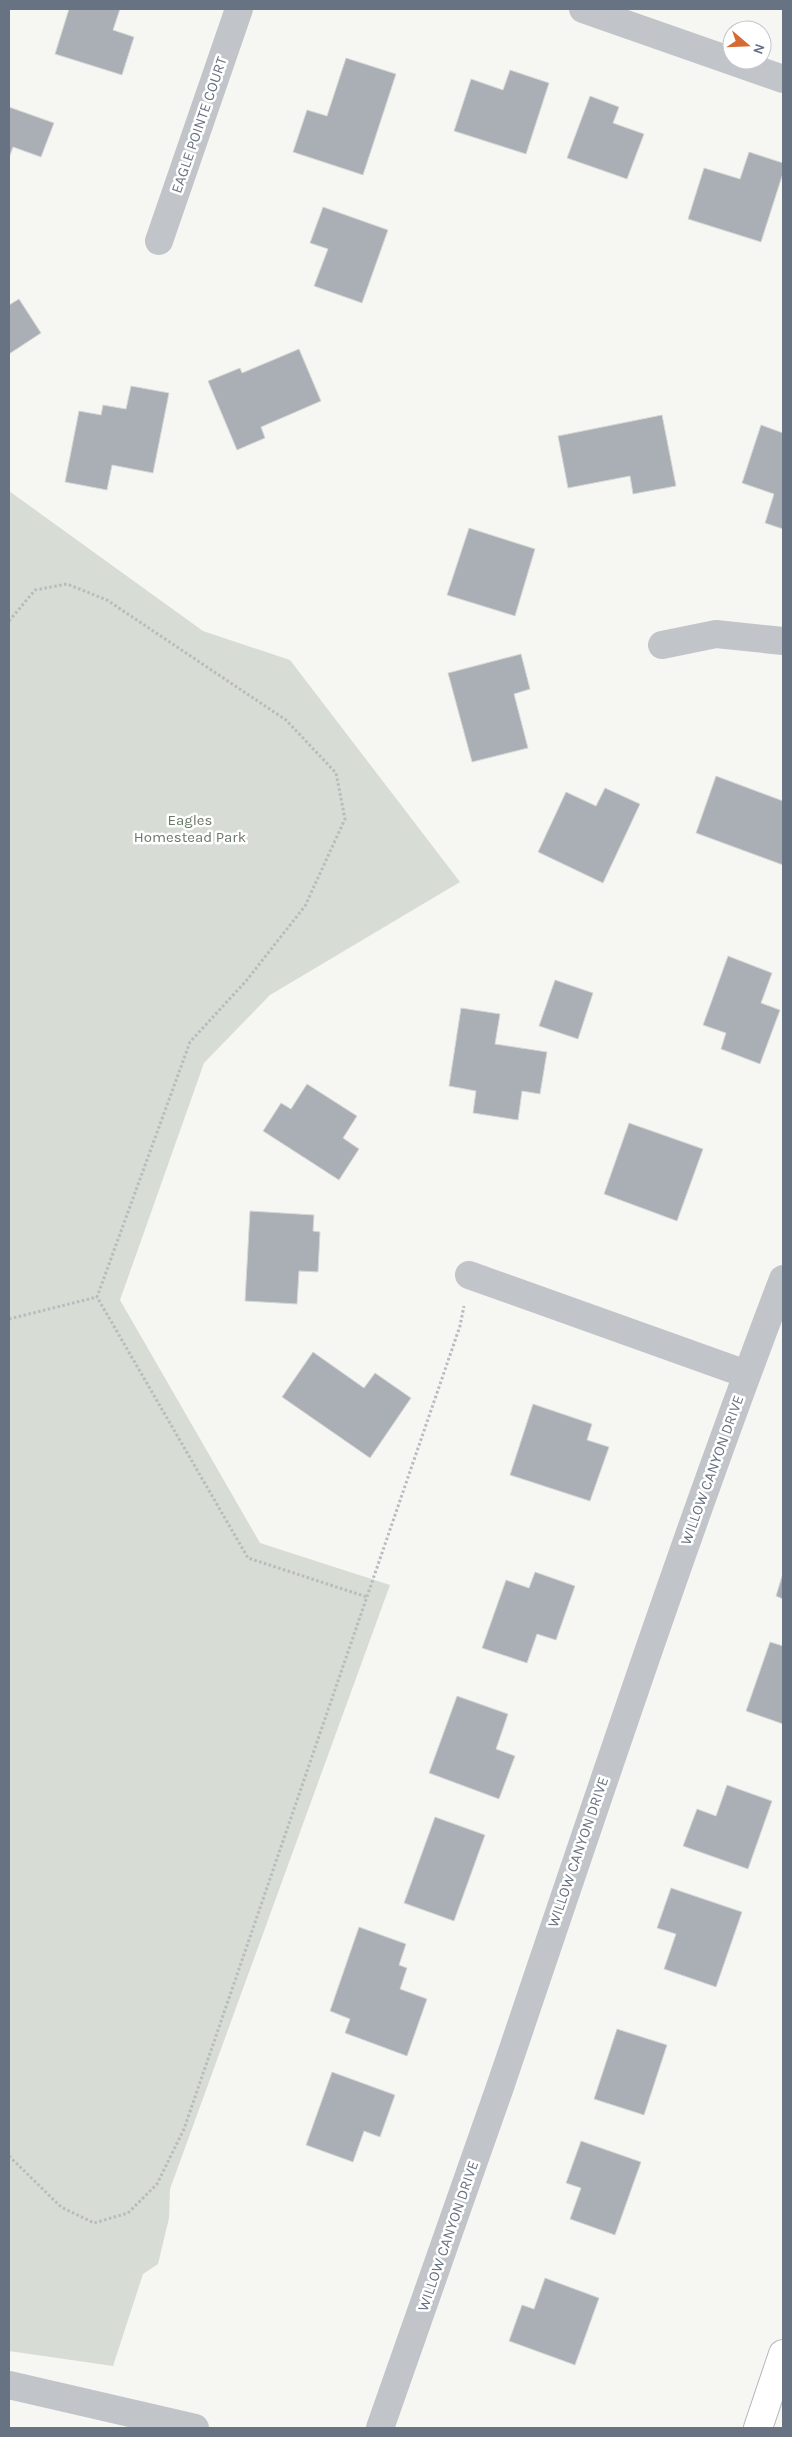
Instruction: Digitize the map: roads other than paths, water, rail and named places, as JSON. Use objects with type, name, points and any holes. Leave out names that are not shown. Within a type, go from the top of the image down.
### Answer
[{"type":"main road","points":[[758,2428],[783,2354]]},
{"type":"street","name":"EAGLE POINTE COURT","points":[[159,240],[239,9]]},
{"type":"street","points":[[583,9],[783,79]]},
{"type":"street","points":[[662,645],[716,634],[783,641]]},
{"type":"street","points":[[469,1275],[746,1374]]},
{"type":"street","name":"WILLOW CANYON DRIVE","points":[[380,2428],[500,2086],[608,1765],[746,1374],[783,1279]]},
{"type":"street","points":[[9,2385],[195,2428]]},
{"type":"park label","name":"Eagles Homestead Park","points":[[190,828]]}]
